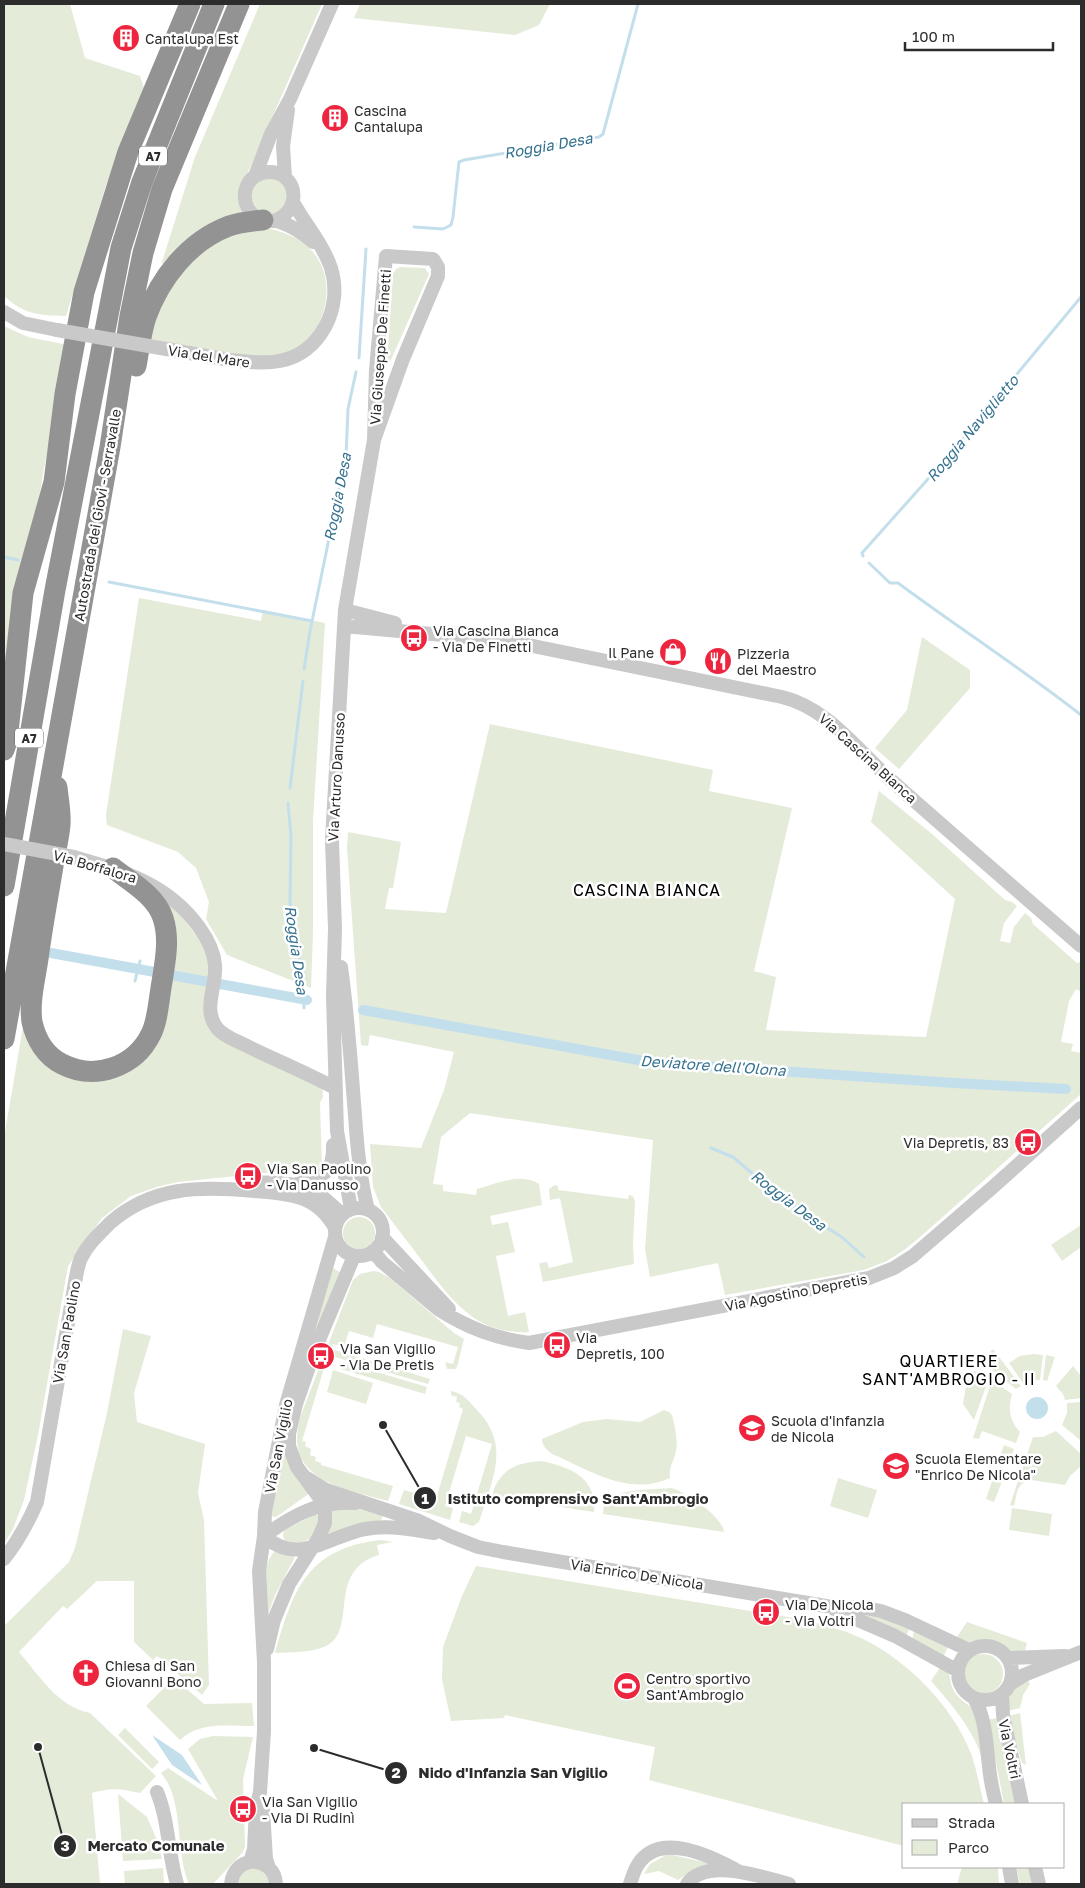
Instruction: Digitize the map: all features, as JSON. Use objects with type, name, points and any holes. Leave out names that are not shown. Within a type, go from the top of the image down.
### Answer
[{"type":"highway","points":[[5,745],[23,593],[54,482],[65,394],[84,292],[128,152],[190,4]]},
{"type":"highway","name":"Autostrada dei Giovi - Serravalle","points":[[4,886],[55,590],[121,248],[142,182],[214,4]]},
{"type":"highway","name":"Autostrada dei Giovi - Serravalle","points":[[4,1039],[110,446],[130,316],[151,222],[162,189],[239,4]]},
{"type":"highway","points":[[148,104],[154,75],[154,59]]},
{"type":"highway","points":[[110,446],[128,402],[146,318],[168,274],[201,241],[218,231],[244,222],[268,220]]},
{"type":"highway","points":[[55,590],[60,437]]},
{"type":"highway","points":[[55,754],[60,824],[32,1002],[32,1021],[35,1034],[49,1056],[61,1064],[76,1069],[90,1071],[115,1067],[127,1062],[145,1044],[152,1032],[160,992],[166,955],[163,918],[156,904],[114,868]]},
{"type":"street","points":[[321,249],[300,233],[282,223],[251,213],[245,202],[246,188],[255,176],[271,134],[290,99],[332,4]]},
{"type":"street","points":[[268,220],[280,219],[287,214],[293,202],[293,190],[284,177],[283,146],[290,99]]},
{"type":"street","points":[[255,176],[270,172],[284,177]]},
{"type":"street","name":"Via del Mare","points":[[4,312],[23,323],[172,350],[264,364],[289,358],[305,350],[324,330],[334,302],[333,274],[321,249],[293,202]]},
{"type":"street","name":"Via Giuseppe De Finetti","points":[[344,626],[345,610],[374,440],[376,370],[386,256],[433,260],[438,267],[438,276],[403,359],[374,440]]},
{"type":"street","name":"Via Cascina Bianca","points":[[345,610],[430,632]]},
{"type":"street","name":"Via Cascina Bianca","points":[[344,626],[430,632],[521,643],[773,695],[804,704],[814,709],[841,732],[892,781],[1081,946]]},
{"type":"street","name":"Via Arturo Danusso","points":[[344,626],[332,840],[335,929],[333,996],[335,1088],[337,1131],[347,1212]]},
{"type":"street","name":"Via Boffalora","points":[[4,844],[74,857],[114,868],[142,879],[166,893],[183,907],[204,934],[211,948],[216,966],[211,998],[211,1012],[218,1030],[335,1088]]},
{"type":"street","name":"Via Arturo Danusso","points":[[335,929],[345,996],[356,1138],[363,1192],[368,1210]]},
{"type":"street","name":"Via Agostino Depretis","points":[[373,1252],[382,1262],[438,1309],[487,1334],[529,1343],[869,1278],[894,1268],[913,1256],[1081,1108]]},
{"type":"street","points":[[337,1131],[343,1143],[353,1142],[356,1138]]},
{"type":"street","points":[[294,1185],[321,1176],[332,1165],[333,1140],[337,1131]]},
{"type":"street","name":"Via San Paolino","points":[[220,1189],[242,1184],[270,1182],[294,1185],[313,1191],[347,1212]]},
{"type":"street","name":"Via San Paolino","points":[[4,1559],[14,1547],[27,1524],[36,1502],[80,1260],[92,1242],[105,1228],[122,1212],[150,1198],[188,1189],[220,1189],[286,1194],[305,1199],[323,1210],[335,1232]]},
{"type":"street","points":[[359,1208],[368,1210],[381,1223],[382,1237],[373,1252],[354,1256],[342,1249],[335,1232],[347,1212],[359,1208]]},
{"type":"street","name":"Via San Vigilio","points":[[250,1862],[254,1855],[256,1808],[260,1792],[264,1731],[264,1662],[259,1571],[265,1512],[286,1405],[335,1232]]},
{"type":"street","name":"Via Agostino Depretis","points":[[382,1237],[444,1303],[457,1320]]},
{"type":"street","name":"Via San Vigilio","points":[[323,1506],[316,1490],[296,1467],[290,1446],[289,1434],[291,1421],[314,1354],[354,1256]]},
{"type":"street","name":"Via Enrico De Nicola","points":[[305,1477],[320,1487],[366,1504],[419,1520],[450,1536],[478,1547],[826,1606],[866,1608],[881,1611],[969,1650]]},
{"type":"street","name":"Via Enrico De Nicola","points":[[366,1504],[341,1503],[297,1514],[264,1536],[272,1543],[300,1551],[344,1535],[373,1528],[401,1528],[450,1536]]},
{"type":"street","points":[[310,1548],[319,1537],[325,1523],[323,1506]]},
{"type":"street","name":"Via San Vigilio","points":[[264,1662],[274,1620],[288,1584],[310,1548]]},
{"type":"street","name":"Via Enrico De Nicola","points":[[826,1606],[895,1636],[958,1671]]},
{"type":"street","points":[[1006,1689],[1012,1671],[1008,1658],[1001,1651],[989,1646],[979,1646],[969,1650],[961,1660],[958,1671],[962,1687],[974,1698],[988,1700],[1006,1689],[1024,1675],[1076,1654]]},
{"type":"street","points":[[1008,1658],[1076,1654]]},
{"type":"street","name":"Via Voltri","points":[[1006,1689],[1003,1715],[1022,1803]]},
{"type":"street","name":"Via Voltri","points":[[974,1698],[980,1708],[983,1720],[996,1803]]},
{"type":"street","points":[[157,1792],[162,1804],[171,1862],[177,1884]]},
{"type":"street","name":"Via San Vigilio","points":[[260,1792],[266,1859],[276,1884]]},
{"type":"street","points":[[630,1884],[637,1866],[642,1860],[653,1850],[667,1847],[692,1851],[715,1858],[740,1872]]},
{"type":"street","points":[[231,1884],[232,1876],[237,1869],[250,1862],[260,1862],[269,1868]]},
{"type":"street","points":[[1009,1868],[1012,1884]]},
{"type":"street","points":[[1035,1868],[1039,1884]]},
{"type":"street","points":[[687,1884],[700,1873],[712,1870],[740,1872],[789,1884]]},
{"type":"green space","points":[[4,4],[70,4],[85,58],[140,76],[144,88],[127,142],[106,185],[66,316],[32,313],[19,307],[4,296]]},
{"type":"green space","points":[[260,4],[322,4],[242,186],[238,200],[242,215],[163,265],[162,262],[195,157]]},
{"type":"green space","points":[[360,4],[550,4],[539,25],[515,35],[354,18]]},
{"type":"green space","points":[[269,178],[276,179],[282,183],[286,189],[286,203],[282,209],[276,213],[269,214],[262,213],[256,209],[252,203],[251,196],[252,189],[256,183],[262,179]]},
{"type":"green space","points":[[267,228],[298,239],[313,252],[321,265],[326,281],[326,296],[323,312],[317,327],[308,339],[296,349],[282,355],[265,357],[214,351],[146,338],[167,284],[214,238]]},
{"type":"green space","points":[[400,267],[425,268],[429,274],[390,362],[387,364],[393,274]]},
{"type":"green space","points":[[4,326],[28,337],[68,345],[44,468],[4,710]]},
{"type":"green space","points":[[139,598],[261,621],[263,610],[325,623],[313,821],[311,988],[227,955],[206,919],[209,902],[196,868],[178,852],[107,825],[106,815]]},
{"type":"green space","points":[[922,637],[970,670],[970,688],[899,769],[875,748],[907,710]]},
{"type":"green space","points":[[490,724],[713,770],[709,791],[792,808],[754,971],[776,977],[766,1030],[926,1037],[955,899],[871,822],[879,791],[932,834],[1005,900],[1017,906],[1004,923],[1000,941],[1010,943],[1014,927],[1025,913],[1031,918],[1033,924],[1077,963],[1081,962],[1081,992],[1076,989],[1069,1001],[1061,1042],[1073,1044],[1071,1051],[1081,1053],[1081,1094],[919,1238],[887,1261],[864,1270],[725,1295],[718,1263],[650,1277],[645,1249],[653,1140],[470,1113],[441,1137],[433,1184],[443,1185],[443,1191],[476,1195],[477,1189],[508,1180],[524,1179],[539,1184],[542,1205],[490,1216],[492,1225],[508,1222],[515,1252],[496,1256],[508,1316],[525,1312],[529,1332],[494,1328],[480,1321],[455,1302],[444,1289],[381,1207],[373,1187],[370,1144],[421,1148],[444,1090],[454,1052],[370,1035],[368,1046],[361,1045],[347,848],[348,832],[401,842],[393,888],[389,888],[385,909],[446,913]]},
{"type":"green space","points":[[168,904],[181,916],[209,952],[209,1023],[322,1084],[323,1097],[320,1103],[322,1167],[178,1182],[160,1186],[131,1196],[102,1218],[68,1266],[38,1435],[24,1500],[13,1529],[4,1544],[4,1138],[25,1015],[70,1072],[152,1047]]},
{"type":"green space","points":[[555,1185],[558,1186],[558,1190],[628,1199],[629,1195],[633,1196],[635,1202],[634,1264],[543,1282],[539,1263],[547,1262],[549,1268],[573,1262],[560,1198],[550,1200],[549,1189]]},
{"type":"green space","points":[[359,1217],[370,1222],[375,1233],[370,1244],[359,1249],[348,1244],[343,1233],[348,1222]]},
{"type":"green space","points":[[1081,1225],[1081,1247],[1062,1261],[1051,1245]]},
{"type":"green space","points":[[333,1268],[341,1273],[305,1356]]},
{"type":"green space","points":[[374,1271],[390,1278],[454,1333],[464,1339],[455,1369],[447,1369],[445,1362],[453,1364],[458,1347],[377,1324],[373,1338],[349,1331],[344,1347],[333,1344],[332,1349],[430,1379],[428,1384],[328,1355],[302,1441],[306,1442],[305,1446],[311,1449],[310,1455],[316,1457],[315,1461],[321,1463],[321,1465],[393,1486],[388,1501],[352,1491],[320,1478],[308,1467],[300,1454],[297,1437],[301,1415],[353,1280],[360,1274]]},
{"type":"green space","points":[[123,1329],[151,1336],[134,1393],[137,1422],[205,1444],[198,1493],[204,1520],[209,1685],[202,1695],[157,1656],[153,1660],[134,1642],[134,1581],[97,1581],[67,1609],[63,1606],[19,1652],[50,1689],[68,1704],[90,1713],[156,1776],[140,1793],[116,1789],[92,1793],[100,1884],[4,1884],[4,1626],[69,1562],[75,1548],[107,1413]]},
{"type":"green space","points":[[993,1349],[1021,1386],[1016,1389],[982,1362]]},
{"type":"green space","points":[[1043,1355],[1040,1380],[1031,1380],[1023,1383],[1009,1363],[1020,1356]]},
{"type":"green space","points":[[1046,1355],[1055,1357],[1047,1381],[1043,1380]]},
{"type":"green space","points":[[343,1362],[427,1387],[425,1394],[341,1369]]},
{"type":"green space","points":[[1073,1366],[1081,1376],[1081,1398],[1065,1400],[1063,1394],[1056,1386]]},
{"type":"green space","points":[[333,1370],[373,1383],[366,1404],[327,1392]]},
{"type":"green space","points":[[975,1371],[989,1378],[974,1420],[963,1404],[968,1382]]},
{"type":"green space","points":[[992,1380],[1012,1394],[1010,1414],[1020,1432],[1016,1443],[982,1431],[979,1439],[973,1438]]},
{"type":"green space","points":[[451,1391],[465,1397],[487,1422],[496,1450],[496,1463],[489,1492],[479,1522],[473,1526],[459,1522],[462,1511],[471,1514],[492,1444],[466,1436],[445,1506],[453,1508],[450,1520],[399,1504],[404,1490],[436,1499],[463,1409],[459,1407],[460,1403],[456,1402],[457,1397],[451,1395]]},
{"type":"green space","points":[[1081,1402],[1080,1440],[1062,1425],[1067,1413],[1067,1403]]},
{"type":"green space","points":[[664,1410],[672,1415],[677,1445],[670,1469],[670,1478],[654,1483],[639,1485],[624,1483],[595,1474],[552,1454],[545,1448],[542,1441],[542,1439],[583,1422],[607,1419],[640,1422]]},
{"type":"green space","points":[[1056,1431],[1081,1454],[1081,1466],[1070,1476],[1065,1485],[1031,1480],[1026,1481],[1018,1490],[1014,1506],[1010,1505],[1033,1437],[1043,1437]]},
{"type":"green space","points":[[1004,1445],[1014,1449],[1008,1466],[998,1462]]},
{"type":"green space","points":[[282,1452],[310,1493],[276,1517],[271,1516]]},
{"type":"green space","points":[[541,1461],[562,1467],[580,1476],[591,1490],[594,1500],[594,1512],[493,1495],[498,1481],[510,1469]]},
{"type":"green space","points":[[994,1475],[1003,1479],[994,1502],[986,1499]]},
{"type":"green space","points":[[838,1478],[877,1490],[868,1518],[830,1506]]},
{"type":"green space","points":[[672,1488],[695,1500],[711,1512],[722,1526],[724,1532],[603,1514],[604,1504],[617,1495],[636,1490]]},
{"type":"green space","points":[[366,1508],[383,1514],[381,1521],[361,1523],[328,1534],[330,1510]]},
{"type":"green space","points":[[1012,1508],[1052,1514],[1049,1536],[1009,1530]]},
{"type":"green space","points":[[315,1514],[319,1516],[319,1523],[309,1539],[298,1543],[284,1540],[283,1534],[285,1530]]},
{"type":"green space","points":[[381,1540],[393,1542],[377,1545],[379,1555],[363,1563],[353,1574],[347,1587],[341,1627],[336,1638],[326,1646],[314,1650],[275,1653],[289,1610],[307,1576],[320,1563],[336,1552],[356,1545]]},
{"type":"green space","points":[[276,1550],[294,1555],[294,1559],[275,1595],[266,1620],[264,1603],[265,1573],[267,1564]]},
{"type":"green space","name":"Centro sportivo Sant'Ambrogio","points":[[476,1566],[806,1620],[854,1635],[890,1655],[924,1684],[939,1701],[952,1718],[972,1756],[984,1803],[902,1803],[902,1845],[649,1780],[655,1747],[505,1715],[504,1718],[451,1721],[442,1679],[443,1647],[462,1596]]},
{"type":"green space","points":[[860,1611],[910,1627],[906,1636],[861,1615]]},
{"type":"green space","points":[[967,1622],[1027,1643],[1024,1654],[1009,1653],[993,1643],[985,1641],[968,1643],[955,1640]]},
{"type":"green space","points":[[915,1631],[949,1645],[943,1657],[913,1639]]},
{"type":"green space","points":[[987,1654],[994,1657],[1000,1663],[1003,1674],[1002,1682],[994,1691],[987,1694],[979,1694],[972,1691],[964,1682],[963,1670],[966,1663],[975,1655]]},
{"type":"green space","points":[[941,1666],[948,1673],[955,1693],[962,1701],[976,1711],[983,1761],[968,1728],[931,1681]]},
{"type":"green space","points":[[174,1678],[204,1704],[252,1703],[254,1726],[225,1725],[205,1727],[188,1734],[180,1740],[146,1706]]},
{"type":"green space","points":[[1027,1678],[1030,1684],[1023,1695],[1020,1708],[1007,1711],[1012,1692]]},
{"type":"green space","points":[[1020,1713],[1026,1765],[1022,1763],[1008,1716]]},
{"type":"green space","points":[[1000,1717],[1018,1803],[1004,1803],[988,1720]]},
{"type":"green space","points":[[125,1728],[159,1762],[152,1769],[118,1735]]},
{"type":"green space","points":[[213,1736],[253,1737],[243,1779],[245,1846],[243,1852],[213,1884],[189,1884],[185,1873],[174,1801],[169,1786],[161,1773],[168,1768],[218,1801],[188,1749],[200,1739]]},
{"type":"green space","points":[[118,1794],[147,1817],[157,1840],[162,1859],[123,1861]]},
{"type":"green space","points":[[668,1854],[712,1864],[695,1869],[678,1880],[659,1871],[644,1874],[650,1864]]},
{"type":"green space","points":[[260,1867],[272,1884],[235,1884],[241,1871]]},
{"type":"green space","points":[[163,1868],[164,1884],[125,1884],[124,1871]]},
{"type":"green space","points":[[962,1868],[998,1868],[999,1884],[957,1884]]},
{"type":"green space","points":[[1016,1868],[1030,1868],[1034,1884],[1020,1884]]},
{"type":"water","points":[[1037,1397],[1045,1400],[1048,1408],[1045,1416],[1037,1419],[1029,1416],[1026,1408],[1029,1400]]},
{"type":"water","points":[[152,1735],[182,1755],[202,1785],[172,1765]]},
{"type":"waterway","name":"Roggia Desa","points":[[414,227],[443,229],[451,225],[459,162],[599,137],[603,134],[638,4]]},
{"type":"waterway","name":"Roggia Desa","points":[[359,358],[366,249]]},
{"type":"waterway","name":"Roggia Naviglietto","points":[[863,556],[862,553],[953,451],[1081,297]]},
{"type":"waterway","name":"Roggia Desa","points":[[304,669],[346,456],[348,409],[356,372]]},
{"type":"waterway","name":"Roggia Desa","points":[[4,557],[18,560]]},
{"type":"waterway","name":"Roggia Naviglietto","points":[[869,563],[890,583],[898,583],[1081,715]]},
{"type":"waterway","name":"Roggia Desa","points":[[109,582],[312,621]]},
{"type":"waterway","name":"Roggia Desa","points":[[290,788],[303,681]]},
{"type":"waterway","name":"Roggia Desa","points":[[288,803],[291,836],[290,902],[293,936],[303,972],[304,1008]]},
{"type":"waterway","points":[[51,953],[307,1000]]},
{"type":"waterway","points":[[135,981],[140,961]]},
{"type":"waterway","name":"Deviatore dell'Olona","points":[[363,1010],[649,1062],[1066,1089]]},
{"type":"waterway","name":"Roggia Desa","points":[[711,1148],[733,1157],[794,1206],[843,1238],[864,1257]]},
{"type":"place","name":"Cantalupa Est","points":[[126,38]]},
{"type":"place","name":"Cascina Cantalupa","points":[[335,118]]},
{"type":"place","name":"Via Cascina Bianca - Via De Finetti","points":[[414,638]]},
{"type":"place","name":"Il Pane","points":[[673,652]]},
{"type":"place","name":"Pizzeria del Maestro","points":[[718,661]]},
{"type":"place","name":"Via Depretis, 83","points":[[1028,1142]]},
{"type":"place","name":"Via San Paolino - Via Danusso","points":[[248,1176]]},
{"type":"place","name":"Via Depretis, 100","points":[[557,1345]]},
{"type":"place","name":"Via San Vigilio - Via De Pretis","points":[[321,1356]]},
{"type":"place","name":"Istituto comprensivo Sant'Ambrogio","points":[[383,1425]]},
{"type":"place","name":"Scuola d'infanzia de Nicola","points":[[752,1428]]},
{"type":"place","name":"Scuola Elementare \"Enrico De Nicola\"","points":[[896,1466]]},
{"type":"place","name":"Via De Nicola - Via Voltri","points":[[766,1612]]},
{"type":"place","name":"Chiesa di San Giovanni Bono","points":[[86,1673]]},
{"type":"place","name":"Centro sportivo Sant'Ambrogio","points":[[627,1686]]},
{"type":"place","name":"Mercato Comunale","points":[[38,1747]]},
{"type":"place","name":"Nido d'Infanzia San Vigilio","points":[[314,1748]]},
{"type":"place","name":"Via San Vigilio - Via Di Rudinì","points":[[243,1809]]},
{"type":"district","name":"CASCINA BIANCA","points":[[647,890]]},
{"type":"district","name":"QUARTIERE SANT'AMBROGIO - II","points":[[949,1370]]}]
